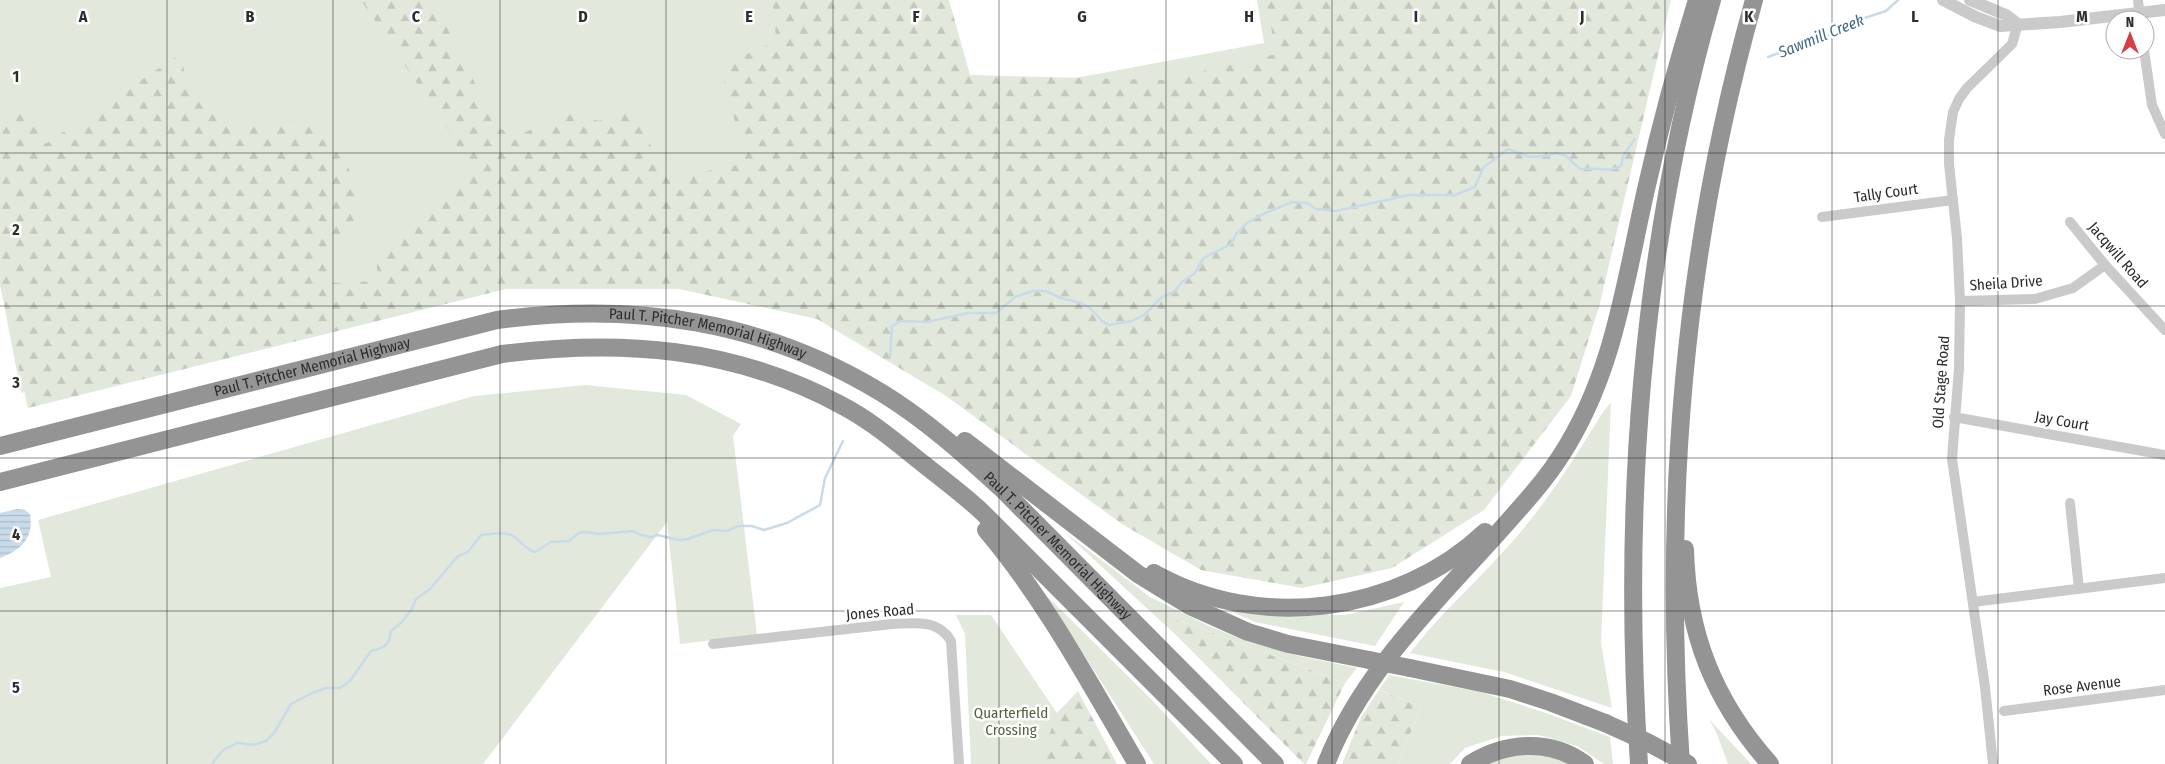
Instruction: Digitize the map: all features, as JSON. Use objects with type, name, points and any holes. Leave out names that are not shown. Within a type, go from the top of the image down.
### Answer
[{"type":"highway","points":[[1326,764],[1345,722],[1366,688],[1397,647],[1521,507],[1560,458],[1580,423],[1599,382],[1612,344],[1658,136],[1697,0]]},
{"type":"highway","points":[[1639,764],[1632,630],[1633,510],[1640,399],[1649,314],[1667,188],[1695,63],[1712,0]]},
{"type":"highway","points":[[1681,764],[1676,693],[1673,572],[1677,451],[1681,403],[1690,319],[1709,194],[1720,138],[1754,0]]},
{"type":"highway","name":"Paul T. Pitcher Memorial Highway","points":[[0,446],[497,320],[533,315],[577,313],[659,316],[744,332],[823,361],[884,394],[926,423],[962,452],[1003,490],[1275,764]]},
{"type":"highway","name":"Paul T. Pitcher Memorial Highway","points":[[0,482],[502,354],[578,346],[623,347],[689,353],[774,376],[840,404],[873,424],[956,487],[1234,764]]},
{"type":"highway","points":[[823,361],[886,388],[931,415],[1147,580],[1190,606],[1218,620],[1248,632],[1288,644],[1510,690],[1550,702],[1605,723],[1647,742],[1688,764]]},
{"type":"highway","points":[[1681,403],[1685,565],[1692,618],[1699,645],[1718,691],[1748,740],[1770,764]]},
{"type":"highway","points":[[1075,526],[1156,575],[1210,596],[1267,607],[1323,606],[1356,601],[1384,593],[1437,569],[1469,547],[1560,458]]},
{"type":"highway","points":[[924,464],[976,519],[1016,567],[1055,626],[1137,764]]},
{"type":"highway","points":[[1470,764],[1491,753],[1510,747],[1530,746],[1550,748],[1567,754],[1585,764]]},
{"type":"street","points":[[1943,0],[1971,15],[2000,26],[2060,22],[2105,16]]},
{"type":"street","points":[[1970,0],[2006,15],[2018,24]]},
{"type":"street","name":"Old Stage Road","points":[[1992,764],[1985,687],[1953,480],[1952,441],[1959,368],[1960,301],[1949,164],[1950,126],[1953,112],[1967,88],[2012,44],[2018,24]]},
{"type":"street","points":[[2145,60],[2152,105],[2165,134]]},
{"type":"street","name":"Tally Court","points":[[1822,217],[1953,200]]},
{"type":"street","name":"Jacqwill Road","points":[[2070,222],[2105,265],[2165,330]]},
{"type":"street","name":"Sheila Drive","points":[[1960,301],[2035,299],[2072,288],[2105,265]]},
{"type":"street","name":"Jay Court","points":[[1954,417],[2165,455]]},
{"type":"street","points":[[2070,503],[2079,589]]},
{"type":"street","points":[[1973,602],[2165,578]]},
{"type":"street","name":"Jones Road","points":[[713,644],[892,624],[914,623],[942,629],[951,641],[959,764]]},
{"type":"street","name":"Rose Avenue","points":[[2004,711],[2165,690]]},
{"type":"green space","points":[[0,0],[802,0],[827,124],[1264,43],[1257,0],[1495,0],[859,276],[452,284],[21,393],[0,283]]},
{"type":"green space","points":[[361,0],[433,0],[498,129],[524,133],[568,111],[599,121],[632,106],[667,179],[746,163],[720,66],[776,41],[774,9],[771,0],[949,0],[970,75],[1164,80],[1276,54],[1266,0],[1671,0],[1600,303],[1571,396],[1484,510],[1392,568],[1302,588],[1201,570],[1122,524],[946,396],[817,319],[679,289],[506,289],[28,408],[0,286],[0,123],[5,120],[25,97],[45,144],[182,53],[186,90],[204,100],[233,124],[303,121],[325,135],[344,159],[358,188],[354,220],[329,247],[329,283],[378,281],[376,253],[467,178],[455,140]]},
{"type":"green space","points":[[585,385],[686,395],[741,424],[733,436],[757,635],[680,644],[667,522],[483,764],[0,764],[0,588],[51,577],[38,520],[474,396]]},
{"type":"green space","points":[[1611,402],[1601,643],[1612,708],[1504,672],[1410,653],[1432,626],[1518,536],[1557,484]]},
{"type":"green space","points":[[1063,531],[1150,597],[1211,627],[1249,642],[1299,656],[1357,668],[1345,683],[1177,620],[1177,636]]},
{"type":"green space","points":[[1045,594],[1153,701],[1211,764],[1154,764]]},
{"type":"green space","points":[[1404,602],[1375,646],[1255,622],[1217,605],[1258,613],[1345,615]]},
{"type":"green space","name":"Quarterfield Crossing","points":[[956,615],[991,615],[1091,764],[971,764],[965,634]]},
{"type":"green space","points":[[1177,620],[1345,683],[1306,764],[1177,636]]},
{"type":"green space","points":[[1389,675],[1481,692],[1546,713],[1610,737],[1613,764],[1604,764],[1577,746],[1539,735],[1502,736],[1465,748],[1450,764],[1398,764],[1421,707],[1379,690]]},
{"type":"green space","points":[[1379,690],[1421,707],[1398,764],[1342,764],[1361,717]]},
{"type":"green space","points":[[1078,691],[1117,764],[1039,764],[1057,713]]},
{"type":"green space","points":[[1709,719],[1751,764],[1728,764],[1717,734]]},
{"type":"green space","points":[[1524,753],[1560,758],[1570,764],[1483,764]]},
{"type":"water","points":[[17,509],[25,510],[30,514],[31,522],[28,536],[20,547],[0,558],[0,513]]},
{"type":"waterway","name":"Sawmill Creek","points":[[1768,57],[1837,33],[1852,22],[1886,11],[1898,0]]},
{"type":"waterway","name":"Sawmill Creek","points":[[890,357],[892,326],[901,321],[926,322],[968,313],[996,313],[1015,297],[1033,291],[1046,291],[1061,298],[1081,303],[1109,325],[1132,321],[1144,315],[1162,297],[1174,292],[1183,281],[1194,274],[1204,258],[1231,244],[1236,234],[1247,223],[1292,202],[1307,203],[1316,209],[1336,211],[1409,195],[1455,195],[1475,187],[1483,168],[1508,149],[1530,157],[1557,153],[1566,156],[1580,169],[1612,169],[1621,166],[1623,156],[1635,139]]},
{"type":"waterway","name":"Sawmill Creek","points":[[212,764],[223,750],[237,743],[253,745],[266,741],[274,733],[291,704],[326,688],[340,688],[350,681],[371,651],[386,645],[391,631],[401,623],[412,609],[416,599],[429,590],[458,556],[468,552],[481,535],[509,534],[535,552],[551,542],[569,541],[579,533],[587,532],[598,534],[633,531],[641,535],[651,537],[658,535],[678,540],[688,539],[713,530],[727,531],[738,526],[752,526],[764,530],[787,523],[820,505],[825,478],[843,441]]}]
